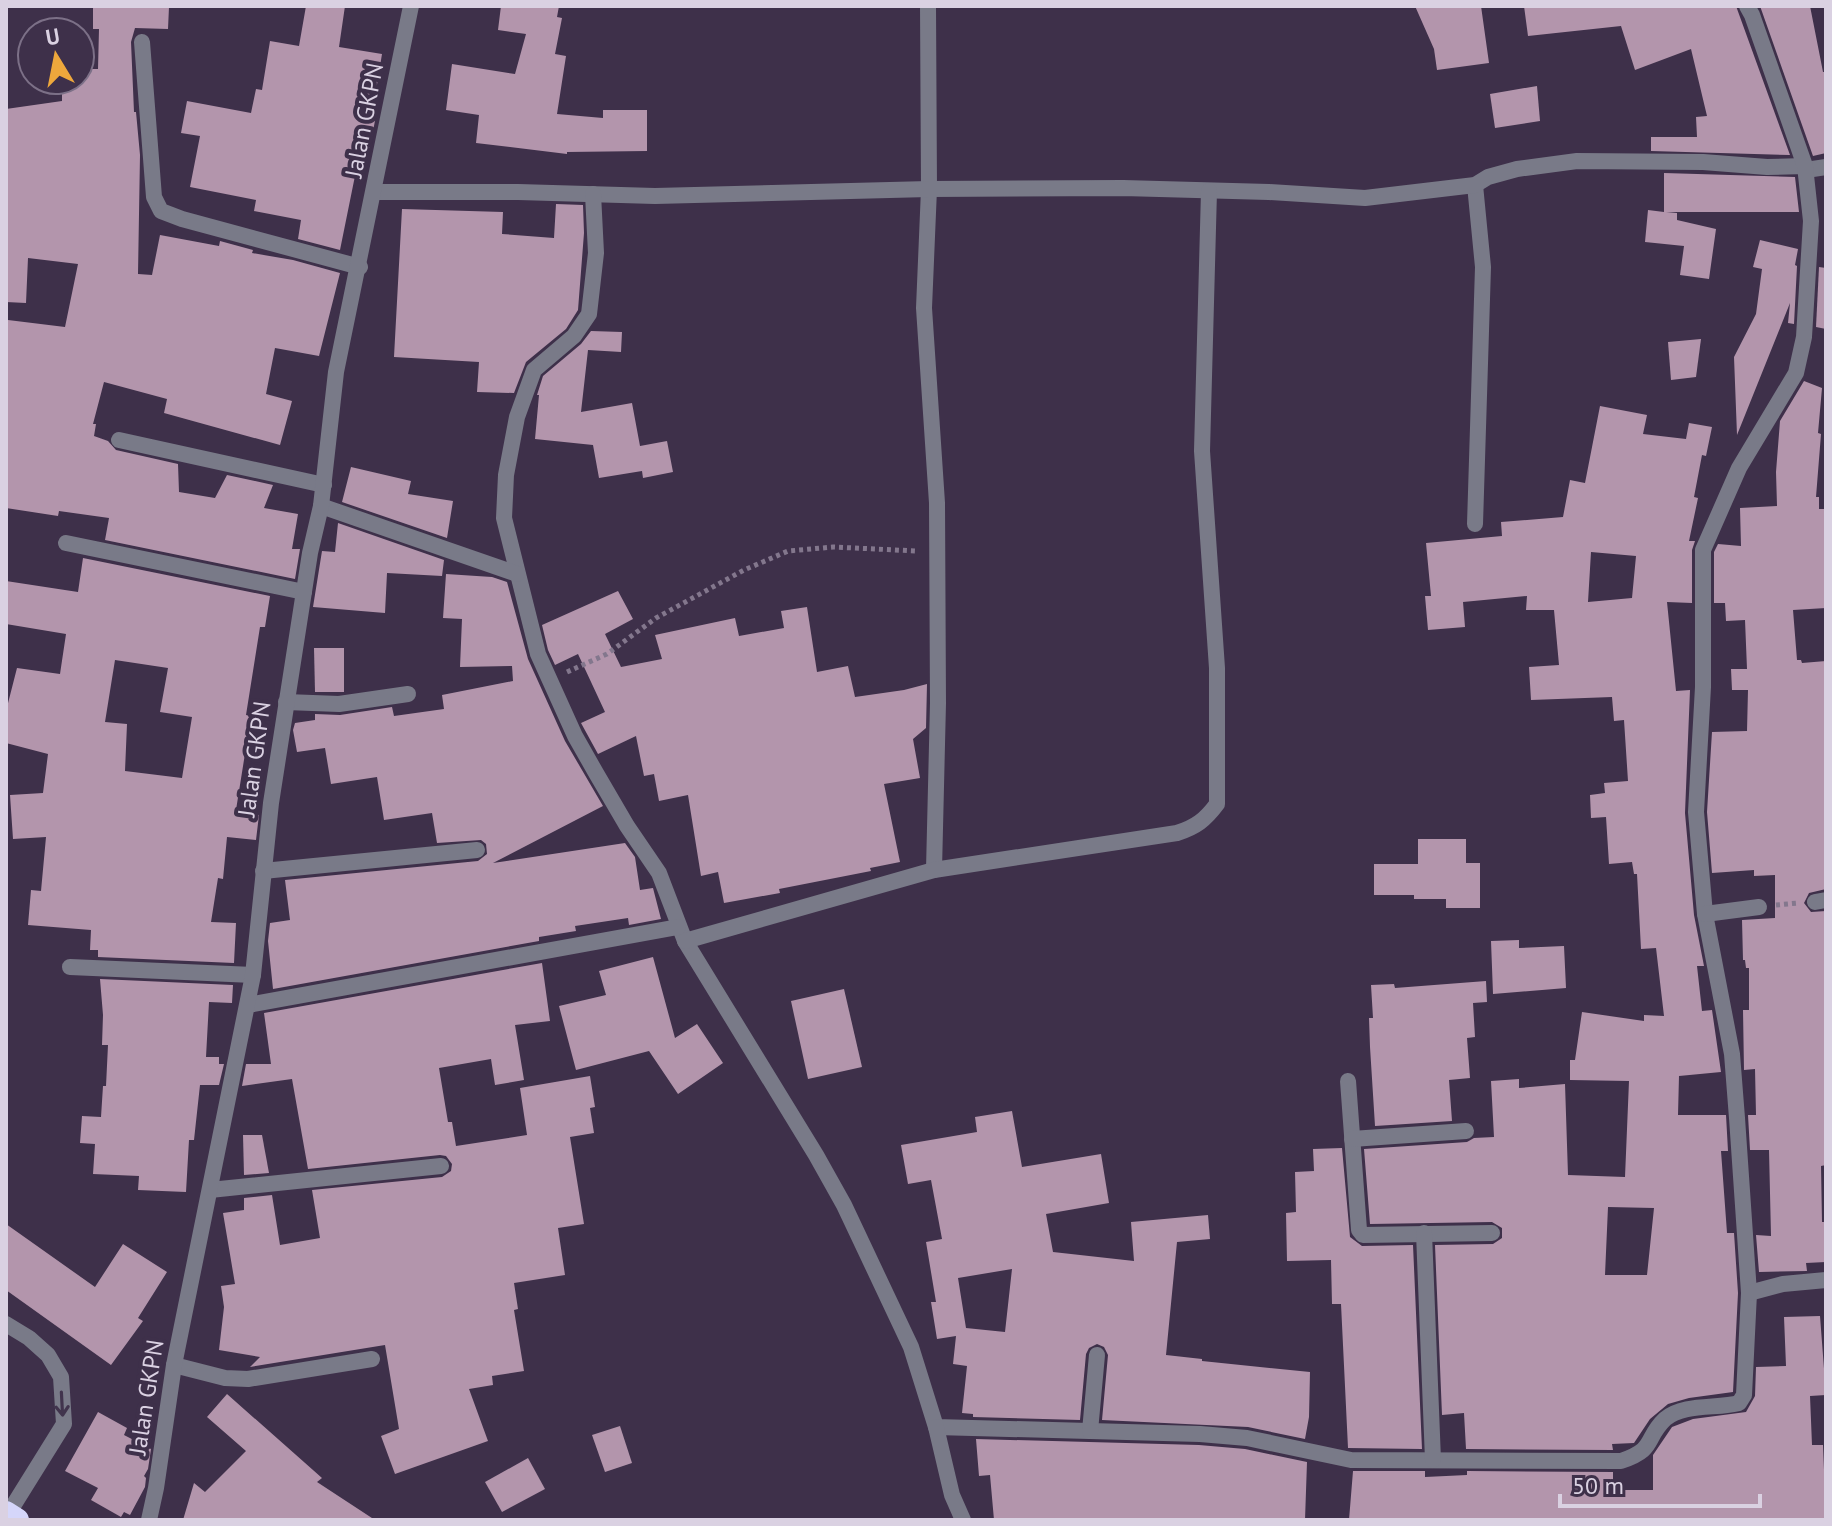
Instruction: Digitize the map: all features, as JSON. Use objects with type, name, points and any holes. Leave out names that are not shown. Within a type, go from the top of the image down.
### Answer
[{"type":"street","name":"Jalan GKPN","points":[[149,1520],[174,1365],[253,975],[263,871],[286,702],[321,506],[336,372],[360,267],[411,6]]},
{"type":"street","points":[[928,6],[929,189],[924,308],[938,552],[934,870]]},
{"type":"street","points":[[936,1427],[1200,1434],[1247,1438],[1351,1460],[1621,1461],[1641,1454],[1666,1419],[1700,1408],[1739,1403],[1744,1395],[1749,1293],[1732,1054],[1705,914],[1696,812],[1703,687],[1703,550],[1739,468],[1796,373],[1804,337],[1811,221],[1805,168],[1747,6]]},
{"type":"street","points":[[142,42],[154,197],[161,211],[360,267]]},
{"type":"street","points":[[374,192],[655,196],[929,189],[1209,191],[1365,198],[1475,185],[1488,177],[1517,169],[1577,161],[1826,167]]},
{"type":"street","points":[[1475,185],[1483,267],[1475,524]]},
{"type":"street","points":[[248,1005],[681,934],[934,870],[1177,833],[1205,820],[1217,804],[1217,668],[1202,451],[1209,191]]},
{"type":"street","points":[[593,194],[596,253],[589,314],[574,336],[534,370],[517,417],[506,475],[504,518],[538,654],[596,773],[659,873],[681,934],[844,1205],[911,1347],[936,1427],[952,1495],[963,1520]]},
{"type":"street","points":[[119,440],[324,485]]},
{"type":"street","points":[[321,506],[517,574]]},
{"type":"street","points":[[66,543],[304,592]]},
{"type":"street","points":[[286,702],[339,704],[408,694]]},
{"type":"street","points":[[263,871],[477,850]]},
{"type":"street","points":[[1705,914],[1759,907]]},
{"type":"street","points":[[70,967],[253,975]]},
{"type":"street","points":[[1348,1081],[1359,1230],[1363,1235],[1492,1233]]},
{"type":"street","points":[[1352,1139],[1466,1131]]},
{"type":"street","points":[[210,1190],[441,1166]]},
{"type":"street","points":[[1424,1233],[1433,1460]]},
{"type":"street","points":[[1749,1293],[1783,1284],[1826,1280]]},
{"type":"street","points":[[6,1324],[48,1355],[61,1377],[64,1424],[10,1516]]},
{"type":"street","points":[[1090,1431],[1097,1355]]},
{"type":"street","points":[[174,1365],[225,1378],[248,1379],[372,1359]]},
{"type":"path","points":[[550,680],[607,654],[656,618],[744,570],[788,551],[833,547],[938,552]]},
{"type":"path","points":[[1759,907],[1821,901]]},
{"type":"building","points":[[93,6],[169,7],[168,29],[135,28],[131,42],[134,112],[140,155],[138,274],[152,275],[160,235],[219,246],[220,241],[253,250],[252,253],[340,273],[319,356],[275,348],[266,394],[292,401],[280,445],[164,413],[167,399],[104,382],[93,424],[96,424],[94,436],[108,441],[116,450],[178,464],[179,492],[215,498],[227,475],[273,485],[264,508],[298,514],[292,549],[300,549],[295,579],[105,540],[109,518],[59,511],[58,516],[6,508],[8,320],[65,327],[78,264],[28,258],[26,303],[6,302],[6,109],[62,101],[62,96],[96,96],[99,29],[96,29],[96,16],[93,16]]},
{"type":"building","points":[[306,6],[345,6],[339,47],[382,54],[373,109],[377,110],[367,163],[358,161],[340,250],[298,239],[301,220],[254,211],[256,200],[190,187],[200,136],[181,133],[187,101],[251,113],[256,89],[262,90],[270,41],[299,46]]},
{"type":"building","points":[[501,6],[559,6],[557,17],[562,18],[555,54],[566,56],[557,114],[603,118],[603,110],[647,110],[647,151],[567,154],[476,143],[479,115],[446,110],[452,64],[515,74],[526,34],[498,30]]},
{"type":"building","points":[[1415,6],[1481,6],[1489,63],[1437,70],[1434,49]]},
{"type":"building","points":[[1524,6],[1736,6],[1790,155],[1651,151],[1651,137],[1697,137],[1696,117],[1707,116],[1691,49],[1635,70],[1621,26],[1528,36]]},
{"type":"building","points":[[1760,6],[1810,6],[1823,72],[1826,72],[1826,153],[1813,156]]},
{"type":"building","points":[[1537,86],[1540,121],[1495,128],[1490,94]]},
{"type":"building","points":[[1664,173],[1795,177],[1799,212],[1666,212],[1677,213],[1677,220],[1716,229],[1709,279],[1680,275],[1684,246],[1645,242],[1648,210],[1664,212]]},
{"type":"building","points":[[556,204],[583,205],[578,310],[566,329],[526,362],[514,393],[477,392],[479,362],[394,357],[402,209],[503,212],[502,234],[554,238]]},
{"type":"building","points":[[1760,240],[1798,249],[1794,324],[1788,323],[1790,303],[1737,435],[1734,357],[1756,314],[1762,269],[1753,267]]},
{"type":"building","points":[[1819,267],[1826,268],[1826,329],[1816,327]]},
{"type":"building","points":[[591,331],[622,332],[621,352],[588,350],[581,412],[632,403],[640,446],[667,441],[673,472],[643,478],[642,471],[599,478],[593,445],[535,439],[537,395],[543,376],[581,344]]},
{"type":"building","points":[[1701,339],[1696,377],[1671,380],[1668,342]]},
{"type":"building","points":[[1804,381],[1822,388],[1816,497],[1819,497],[1819,509],[1826,509],[1826,608],[1793,610],[1797,660],[1802,663],[1826,661],[1826,889],[1809,893],[1804,903],[1811,912],[1826,911],[1826,1165],[1821,1166],[1826,1262],[1806,1263],[1807,1271],[1759,1272],[1756,1235],[1771,1236],[1769,1150],[1750,1150],[1748,1115],[1756,1115],[1755,1069],[1744,1070],[1743,1010],[1749,1010],[1749,968],[1743,960],[1742,920],[1775,918],[1775,875],[1754,876],[1754,870],[1712,873],[1707,812],[1712,732],[1747,731],[1748,690],[1732,690],[1731,669],[1747,669],[1745,620],[1726,621],[1725,603],[1714,603],[1714,552],[1718,544],[1741,546],[1740,508],[1777,506],[1780,421]]},
{"type":"building","points":[[1600,406],[1647,415],[1643,434],[1686,439],[1689,423],[1712,427],[1706,456],[1702,455],[1694,497],[1698,498],[1689,541],[1695,541],[1692,550],[1692,603],[1667,602],[1676,691],[1690,690],[1685,813],[1694,915],[1704,966],[1697,966],[1702,1011],[1712,1010],[1721,1072],[1679,1076],[1678,1115],[1726,1115],[1728,1151],[1721,1151],[1727,1233],[1734,1233],[1738,1293],[1733,1392],[1668,1404],[1650,1419],[1634,1443],[1612,1444],[1613,1450],[1466,1449],[1464,1413],[1442,1415],[1435,1245],[1493,1244],[1502,1238],[1502,1228],[1492,1222],[1370,1224],[1364,1149],[1467,1142],[1474,1138],[1494,1137],[1491,1081],[1519,1079],[1519,1088],[1565,1084],[1568,1175],[1625,1177],[1629,1081],[1570,1080],[1570,1060],[1575,1060],[1582,1012],[1644,1021],[1644,1015],[1664,1016],[1656,948],[1641,949],[1637,874],[1634,874],[1632,862],[1609,864],[1606,817],[1591,818],[1590,795],[1605,793],[1604,783],[1628,781],[1624,720],[1614,721],[1612,697],[1531,700],[1529,667],[1559,665],[1554,610],[1526,610],[1527,596],[1463,602],[1465,627],[1428,630],[1425,596],[1431,596],[1426,543],[1502,536],[1501,522],[1563,517],[1570,480],[1585,483]],"holes":[[[1591,552],[1636,556],[1632,598],[1588,602]],[[1608,1207],[1654,1208],[1647,1275],[1605,1275]]]},
{"type":"building","points":[[351,467],[411,481],[408,494],[453,501],[447,538],[342,502]]},
{"type":"building","points":[[338,523],[444,560],[442,576],[387,573],[385,613],[313,607],[322,551],[335,552]]},
{"type":"building","points":[[83,558],[270,596],[265,627],[260,627],[246,715],[251,716],[236,810],[259,815],[256,840],[227,837],[223,879],[218,878],[211,922],[236,923],[234,963],[98,957],[98,950],[90,950],[91,930],[28,925],[31,890],[41,891],[46,837],[13,839],[10,795],[43,793],[48,754],[6,743],[6,711],[17,668],[60,674],[66,634],[6,624],[6,581],[78,592]],"holes":[[[115,660],[168,668],[160,712],[192,717],[182,778],[125,771],[127,724],[105,722]]]},
{"type":"building","points":[[446,574],[492,577],[507,582],[528,659],[565,741],[603,806],[493,863],[625,843],[635,857],[640,890],[653,888],[661,919],[629,925],[628,918],[575,926],[576,931],[539,937],[539,941],[273,989],[268,941],[270,923],[290,920],[285,880],[478,861],[487,854],[486,844],[481,840],[437,843],[432,813],[384,820],[377,777],[331,784],[325,748],[297,752],[293,730],[295,723],[315,720],[315,714],[340,715],[392,707],[394,716],[444,709],[442,695],[513,681],[512,666],[460,667],[462,619],[443,618]]},
{"type":"building","points":[[618,591],[633,619],[605,634],[621,667],[662,659],[655,635],[735,618],[739,636],[784,628],[781,611],[807,607],[817,672],[848,666],[855,697],[927,684],[926,728],[913,739],[920,778],[884,784],[900,862],[870,868],[871,871],[779,889],[780,893],[724,903],[718,872],[701,876],[688,795],[659,801],[654,774],[644,776],[636,736],[598,754],[581,723],[605,712],[578,654],[555,665],[548,650],[542,625]]},
{"type":"building","points":[[314,648],[344,648],[344,692],[315,692]]},
{"type":"building","points":[[1418,839],[1466,839],[1466,863],[1480,863],[1480,908],[1446,908],[1446,899],[1414,899],[1414,895],[1374,895],[1374,864],[1418,864]]},
{"type":"building","points":[[1519,940],[1519,948],[1564,946],[1566,988],[1493,994],[1491,941]]},
{"type":"building","points":[[653,957],[675,1038],[697,1024],[723,1063],[678,1094],[649,1051],[576,1070],[559,1006],[606,995],[599,971]]},
{"type":"building","points":[[542,963],[550,1021],[515,1025],[524,1080],[495,1085],[491,1059],[439,1068],[448,1122],[452,1122],[456,1146],[527,1135],[520,1088],[590,1076],[595,1107],[590,1108],[594,1133],[570,1137],[584,1224],[558,1228],[565,1275],[514,1283],[518,1309],[514,1310],[524,1371],[492,1376],[493,1385],[469,1389],[488,1441],[395,1474],[381,1436],[399,1429],[385,1345],[250,1367],[260,1357],[219,1350],[224,1307],[221,1286],[235,1284],[223,1213],[244,1210],[244,1198],[272,1195],[280,1245],[320,1238],[312,1190],[442,1177],[451,1171],[452,1164],[446,1156],[440,1155],[308,1169],[292,1079],[242,1086],[246,1064],[271,1064],[264,1013]]},
{"type":"building","points":[[100,979],[233,985],[232,1003],[209,1002],[206,1057],[219,1057],[219,1064],[224,1064],[219,1085],[200,1085],[194,1140],[189,1140],[186,1192],[138,1190],[139,1176],[93,1174],[95,1144],[80,1143],[82,1116],[101,1117],[103,1086],[106,1086],[108,1045],[102,1045]]},
{"type":"building","points":[[1486,981],[1487,1002],[1473,1003],[1475,1037],[1467,1038],[1470,1078],[1449,1080],[1452,1121],[1375,1126],[1369,1018],[1373,1018],[1371,985],[1394,984],[1395,988]]},
{"type":"building","points":[[844,989],[862,1067],[808,1079],[791,1001]]},
{"type":"building","points":[[1012,1111],[1022,1167],[1101,1154],[1109,1203],[1046,1214],[1053,1252],[1134,1261],[1131,1222],[1208,1215],[1210,1239],[1177,1242],[1166,1355],[1310,1372],[1305,1439],[1248,1427],[1102,1420],[1108,1355],[1104,1347],[1097,1344],[1089,1348],[1086,1354],[1080,1420],[973,1417],[973,1414],[962,1413],[967,1366],[953,1364],[956,1336],[937,1339],[931,1302],[936,1302],[926,1242],[942,1239],[931,1180],[908,1184],[901,1145],[977,1132],[975,1117]],"holes":[[[1012,1269],[1005,1332],[966,1328],[958,1278]]]},
{"type":"building","points":[[243,1135],[262,1135],[269,1173],[244,1175]]},
{"type":"building","points":[[1342,1148],[1350,1237],[1362,1246],[1413,1245],[1422,1449],[1348,1448],[1341,1304],[1332,1304],[1331,1260],[1287,1261],[1286,1213],[1296,1212],[1295,1172],[1314,1171],[1313,1149]]},
{"type":"building","points":[[6,1224],[95,1287],[123,1244],[167,1272],[138,1318],[143,1321],[111,1365],[6,1290]]},
{"type":"building","points":[[1820,1316],[1826,1395],[1810,1396],[1812,1445],[1823,1445],[1826,1519],[1349,1520],[1353,1471],[1425,1471],[1425,1477],[1467,1475],[1467,1471],[1613,1472],[1613,1490],[1653,1490],[1653,1455],[1672,1427],[1693,1419],[1746,1412],[1755,1396],[1756,1367],[1786,1366],[1784,1317]]},
{"type":"building","points":[[227,1394],[322,1478],[317,1482],[375,1520],[183,1520],[194,1483],[205,1492],[246,1451],[207,1417]]},
{"type":"building","points":[[98,1412],[127,1428],[124,1435],[151,1449],[144,1476],[145,1487],[130,1515],[124,1512],[121,1517],[91,1500],[98,1488],[65,1471]]},
{"type":"building","points":[[620,1426],[632,1463],[605,1472],[592,1435]]},
{"type":"building","points":[[976,1439],[1199,1445],[1245,1449],[1307,1462],[1305,1520],[994,1520],[990,1475],[979,1476]]},
{"type":"building","points":[[528,1458],[545,1489],[502,1512],[485,1482]]}]
